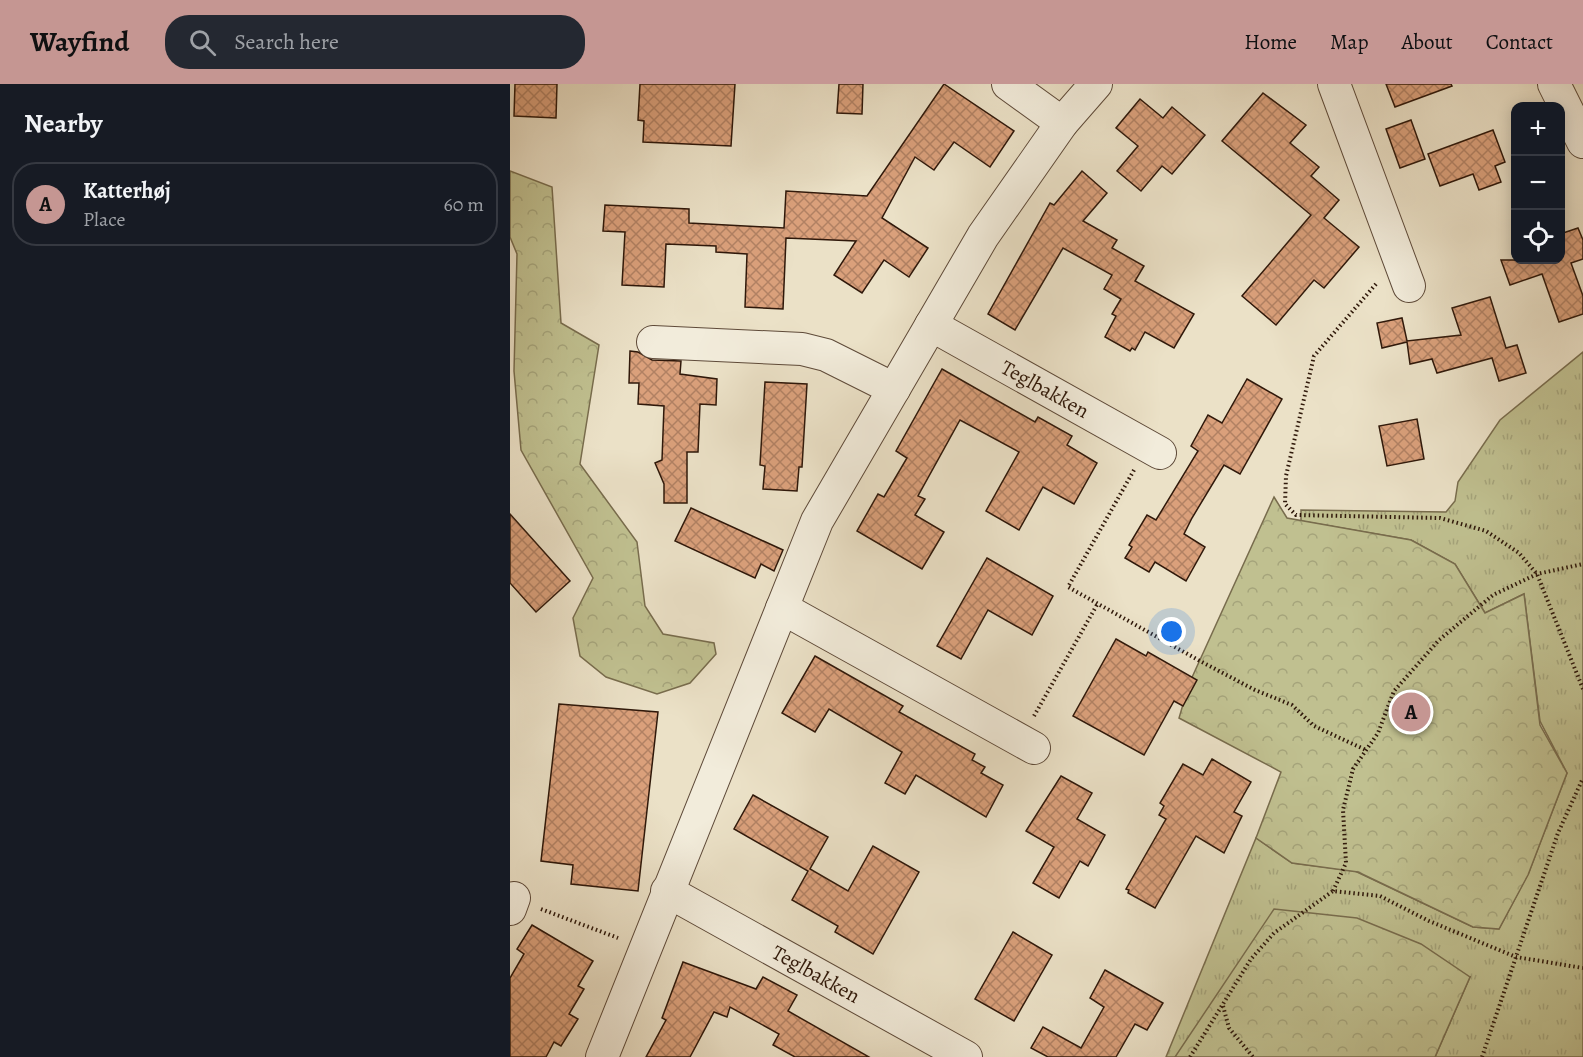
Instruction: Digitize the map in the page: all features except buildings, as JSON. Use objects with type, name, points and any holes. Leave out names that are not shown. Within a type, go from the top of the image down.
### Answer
[{"type":"street","points":[[1008,84],[1062,123]]},
{"type":"street","points":[[602,1057],[666,891],[817,521],[982,236],[1062,123],[1096,84]]},
{"type":"street","points":[[1334,84],[1404,272]]},
{"type":"street","points":[[1554,84],[1583,142]]},
{"type":"street","name":"Teglbakken","points":[[931,325],[1154,450]]},
{"type":"street","points":[[653,342],[802,349],[826,355],[894,389]]},
{"type":"street","points":[[782,608],[1027,744]]},
{"type":"street","name":"Teglbakken","points":[[666,891],[966,1057]]},
{"type":"path","points":[[1404,272],[1314,356],[1286,476],[1285,504],[1296,515],[1440,518],[1486,531],[1519,552],[1537,574],[1583,689]]},
{"type":"path","points":[[1154,450],[1068,587],[1200,662],[1255,690],[1292,705],[1314,726],[1366,750]]},
{"type":"path","points":[[1190,1057],[1251,959],[1274,933],[1333,891],[1346,863],[1343,810],[1353,769],[1378,734],[1394,691],[1438,640],[1493,595],[1537,574],[1583,564]]},
{"type":"path","points":[[1027,744],[1098,603]]},
{"type":"path","points":[[1482,1057],[1558,833],[1583,778]]},
{"type":"path","points":[[1333,891],[1380,896],[1429,921],[1516,957],[1583,968]]},
{"type":"path","points":[[560,916],[619,939]]},
{"type":"path","points":[[1223,1005],[1229,1028],[1253,1057]]},
{"type":"green space","points":[[510,171],[552,187],[561,323],[599,345],[580,464],[637,542],[645,606],[663,634],[714,643],[716,654],[690,683],[657,694],[606,677],[580,656],[573,618],[593,578],[521,450],[514,371],[517,254],[510,237]]},
{"type":"green space","points":[[1583,352],[1583,1057],[1435,1057],[1470,977],[1176,1057],[1166,1057],[1256,838],[1292,863],[1355,871],[1473,927],[1499,929],[1529,872],[1567,773],[1540,721],[1524,594],[1485,613],[1455,564],[1411,540],[1301,521],[1301,510],[1446,512],[1455,501],[1458,482],[1500,420]]},
{"type":"green space","points":[[1274,497],[1287,518],[1411,540],[1455,564],[1485,613],[1524,594],[1540,725],[1567,773],[1528,875],[1499,929],[1473,927],[1358,872],[1292,863],[1256,838],[1281,772],[1179,718],[1189,684]]},
{"type":"green space","points":[[1274,909],[1357,918],[1421,944],[1470,977],[1435,1057],[1175,1057]]},
{"type":"place","name":"Katterhøj","points":[[1411,712]]}]
